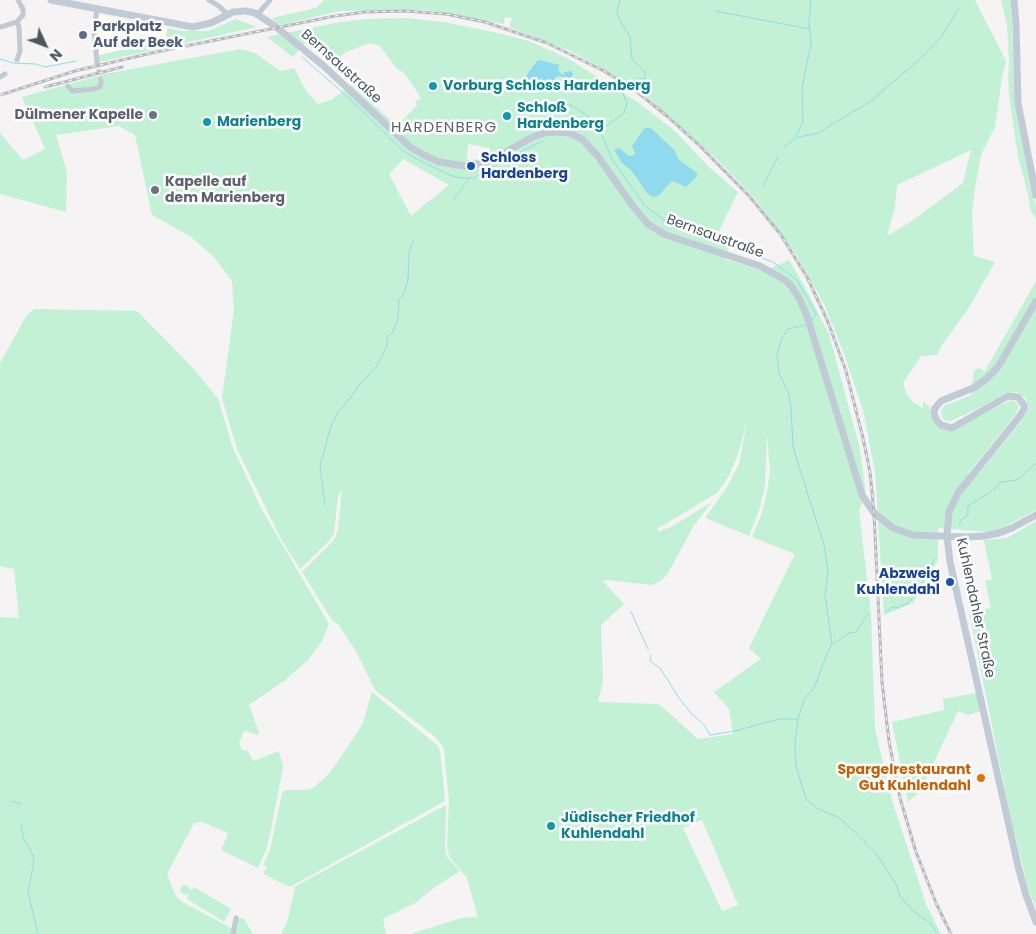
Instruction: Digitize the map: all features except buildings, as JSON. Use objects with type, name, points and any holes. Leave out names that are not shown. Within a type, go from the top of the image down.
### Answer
[{"type":"main road","points":[[52,0],[192,26],[210,24],[227,14],[240,11],[258,14]]},
{"type":"main road","points":[[1014,0],[1018,103],[1036,196]]},
{"type":"main road","name":"Bernsaustraße","points":[[258,14],[311,56],[404,142],[424,155],[452,165],[471,166],[485,163],[533,136],[555,132],[569,133],[582,139],[589,146],[648,224],[666,235],[760,266],[785,280],[799,298],[807,316],[862,495],[874,513],[893,528],[913,535],[984,536],[1012,528],[1036,515]]},
{"type":"main road","name":"Kuhlendahler Straße","points":[[1036,301],[998,368],[980,384],[941,401],[935,408],[934,413],[941,425],[952,428],[1008,396],[1018,397],[1024,405],[1020,416],[958,493],[949,512],[947,536],[950,562],[1018,866],[1036,922]]},
{"type":"street","points":[[0,27],[17,22],[23,15],[23,9],[18,0]]},
{"type":"street","points":[[209,0],[227,14]]},
{"type":"street","points":[[258,14],[270,0]]},
{"type":"street","points":[[97,9],[94,30],[97,62]]},
{"type":"street","points":[[17,22],[20,50],[17,60]]},
{"type":"street","points":[[68,86],[72,91],[94,89],[100,87],[101,82]]},
{"type":"street","points":[[232,934],[236,918]]},
{"type":"shaded area","points":[[100,15],[167,28],[167,40],[106,55],[99,55],[98,32]]},
{"type":"green space","points":[[324,0],[975,0],[1006,61],[995,127],[981,155],[972,214],[974,256],[995,262],[970,306],[937,355],[921,356],[903,383],[907,395],[914,403],[923,408],[923,401],[930,407],[932,416],[947,430],[1012,400],[1019,405],[1016,414],[968,474],[978,474],[1023,419],[1028,409],[1026,399],[1017,392],[1005,393],[951,421],[946,421],[942,418],[941,411],[944,406],[971,395],[974,371],[979,368],[985,371],[1036,281],[1036,510],[1001,529],[989,532],[938,528],[938,560],[913,603],[884,615],[875,472],[863,410],[825,306],[796,254],[756,200],[718,160],[647,97],[605,70],[570,51],[509,27],[512,18],[505,17],[504,24],[427,10],[341,11],[280,25],[272,18],[316,8]],"holes":[[[971,150],[963,183],[912,221],[887,236],[895,207],[897,185]]]},
{"type":"green space","points":[[1001,0],[1011,0],[1015,104],[1036,205],[1036,219],[1031,211],[1018,156],[1010,104],[1007,25]]},
{"type":"green space","points":[[406,18],[444,22],[531,42],[567,58],[639,103],[675,131],[710,168],[738,192],[716,237],[731,243],[724,259],[760,269],[771,268],[789,260],[829,334],[860,449],[866,495],[859,510],[871,614],[875,729],[892,800],[926,904],[941,934],[410,934],[461,918],[478,918],[467,878],[449,856],[447,847],[449,801],[444,749],[434,736],[375,690],[357,653],[338,624],[332,620],[302,572],[336,536],[342,490],[338,496],[334,533],[330,540],[300,569],[281,539],[237,449],[222,398],[234,310],[232,281],[214,257],[191,237],[152,215],[135,135],[119,126],[56,135],[67,173],[66,212],[0,194],[0,133],[23,160],[45,149],[22,97],[105,74],[240,49],[255,53],[280,71],[294,68],[306,91],[318,104],[331,100],[351,85],[395,124],[398,121],[400,123],[417,105],[415,102],[421,98],[408,78],[397,69],[380,46],[369,43],[344,53],[332,66],[306,42],[293,57],[267,37],[335,23],[366,19]],"holes":[[[468,144],[490,148],[490,155],[484,159],[467,160]],[[403,159],[449,185],[411,216],[389,174]],[[747,422],[739,464],[727,487],[705,518],[749,536],[759,511],[765,487],[767,434],[770,472],[762,513],[752,537],[795,554],[749,648],[761,659],[714,692],[729,709],[733,734],[698,739],[659,704],[598,702],[603,681],[601,625],[624,604],[603,581],[651,585],[659,582],[667,575],[694,525],[712,502],[671,527],[658,532],[657,529],[717,493],[729,476],[737,457]],[[702,820],[738,905],[722,911],[683,828]]]},
{"type":"green space","points":[[236,19],[257,27],[99,62],[99,55],[166,40],[167,28],[182,31],[208,31]]},
{"type":"green space","points":[[35,309],[137,311],[194,369],[218,399],[233,448],[262,510],[329,624],[322,641],[308,660],[284,681],[249,705],[259,732],[258,735],[246,731],[243,733],[239,743],[242,750],[248,751],[253,761],[279,751],[283,767],[271,830],[266,850],[258,868],[221,850],[228,834],[202,822],[194,823],[167,874],[178,899],[235,930],[238,917],[244,919],[253,934],[0,934],[0,617],[19,618],[14,569],[0,566],[0,363],[24,320]]},
{"type":"green space","points":[[1036,521],[1036,909],[1028,888],[1011,820],[969,612],[991,608],[985,581],[992,579],[984,540],[1007,538]]},
{"type":"green space","points":[[372,692],[438,746],[445,801],[290,887],[263,874],[267,867],[263,865],[270,850],[282,793],[285,790],[313,788],[329,774],[363,723]]},
{"type":"green space","points":[[976,693],[981,711],[968,715],[958,711],[921,790],[908,802],[892,722],[944,710],[943,699]]},
{"type":"green space","points":[[446,805],[445,848],[447,857],[460,871],[415,903],[383,919],[386,934],[281,934],[287,922],[296,886]]},
{"type":"green space","points":[[184,885],[189,886],[191,891],[194,887],[231,909],[224,922],[187,899],[189,894],[184,895],[180,891]]},
{"type":"water","points":[[540,60],[560,65],[558,68],[560,73],[564,75],[564,72],[572,71],[571,80],[568,83],[565,82],[563,77],[559,76],[556,77],[553,83],[548,85],[539,81],[535,83],[529,82],[526,78],[528,73],[536,62]]},
{"type":"water","points":[[648,127],[675,151],[678,159],[697,173],[697,176],[686,187],[673,181],[658,196],[653,197],[647,193],[631,170],[622,163],[614,150],[619,148],[629,156],[634,155],[632,146],[644,129]]},
{"type":"waterway","points":[[620,0],[617,11],[619,19],[630,37],[632,59],[644,71],[645,75],[645,80],[640,78],[635,80]]},
{"type":"waterway","points":[[796,136],[803,122],[802,88],[811,44],[809,23],[811,0]]},
{"type":"waterway","points":[[784,148],[795,138],[819,133],[871,101],[921,58],[942,36],[959,8]]},
{"type":"waterway","points":[[715,11],[810,29]]},
{"type":"waterway","points":[[302,57],[350,99],[402,150],[449,175],[461,178],[474,178],[504,160],[543,141]]},
{"type":"waterway","points":[[0,59],[13,63],[35,64],[45,67],[76,61]]},
{"type":"waterway","points":[[600,131],[624,113],[627,103],[623,94]]},
{"type":"waterway","points":[[545,122],[557,107],[569,104],[591,118],[600,132],[612,159],[645,206],[674,227],[773,262],[797,280],[816,314],[812,320]]},
{"type":"waterway","points":[[763,186],[778,157]]},
{"type":"waterway","points":[[454,199],[468,180]]},
{"type":"waterway","points":[[325,505],[320,466],[331,426],[337,414],[359,385],[376,367],[386,348],[388,336],[393,332],[398,318],[399,300],[403,296],[408,280],[409,253],[413,241]]},
{"type":"waterway","points":[[807,324],[788,329],[782,338],[777,355],[779,373],[788,392],[791,408],[793,446],[824,545],[828,571],[825,595],[832,644],[815,686],[805,698],[798,719],[795,743],[796,766],[806,799],[817,808],[839,818],[855,832],[878,856],[896,884],[900,896],[912,910],[930,923],[938,934]]},
{"type":"waterway","points":[[959,524],[968,515],[968,506],[995,489],[1001,482],[1016,480],[1036,463]]},
{"type":"waterway","points":[[886,613],[892,607],[896,608],[908,603],[917,592],[935,558]]},
{"type":"waterway","points":[[631,612],[648,649]]},
{"type":"waterway","points":[[833,644],[849,633],[856,632],[868,614]]},
{"type":"waterway","points":[[651,655],[650,661],[660,668],[679,698],[705,726],[710,735],[735,731],[779,719],[797,719]]},
{"type":"waterway","points":[[11,801],[21,804]]},
{"type":"waterway","points":[[21,825],[24,840],[32,853],[34,861],[28,892],[38,934]]},
{"type":"tunnel","points":[[97,62],[101,82]]},
{"type":"railway","points":[[0,95],[75,71],[156,52],[335,16],[365,12],[405,11],[446,14],[485,22],[547,43],[604,71],[636,91],[668,117],[700,146],[750,197],[781,235],[807,277],[828,322],[846,371],[870,472],[874,513],[882,682],[889,741],[900,798],[916,852],[936,903],[951,934]]},
{"type":"railway","points":[[45,87],[122,67]]},
{"type":"place","name":"Parkplatz Auf der Beek","points":[[83,35]]},
{"type":"place","name":"Vorburg Schloss Hardenberg","points":[[433,86]]},
{"type":"place","name":"Dülmener Kapelle","points":[[153,115]]},
{"type":"place","name":"Schloß Hardenberg","points":[[507,116]]},
{"type":"place","name":"Marienberg","points":[[207,122]]},
{"type":"place","name":"Schloss Hardenberg","points":[[471,166]]},
{"type":"place","name":"Kapelle auf dem Marienberg","points":[[155,190]]},
{"type":"place","name":"Abzweig Kuhlendahl","points":[[950,582]]},
{"type":"place","name":"Spargelrestaurant Gut Kuhlendahl","points":[[981,778]]},
{"type":"place","name":"Jüdischer Friedhof Kuhlendahl","points":[[551,826]]},
{"type":"district","name":"HARDENBERG","points":[[444,128]]}]
